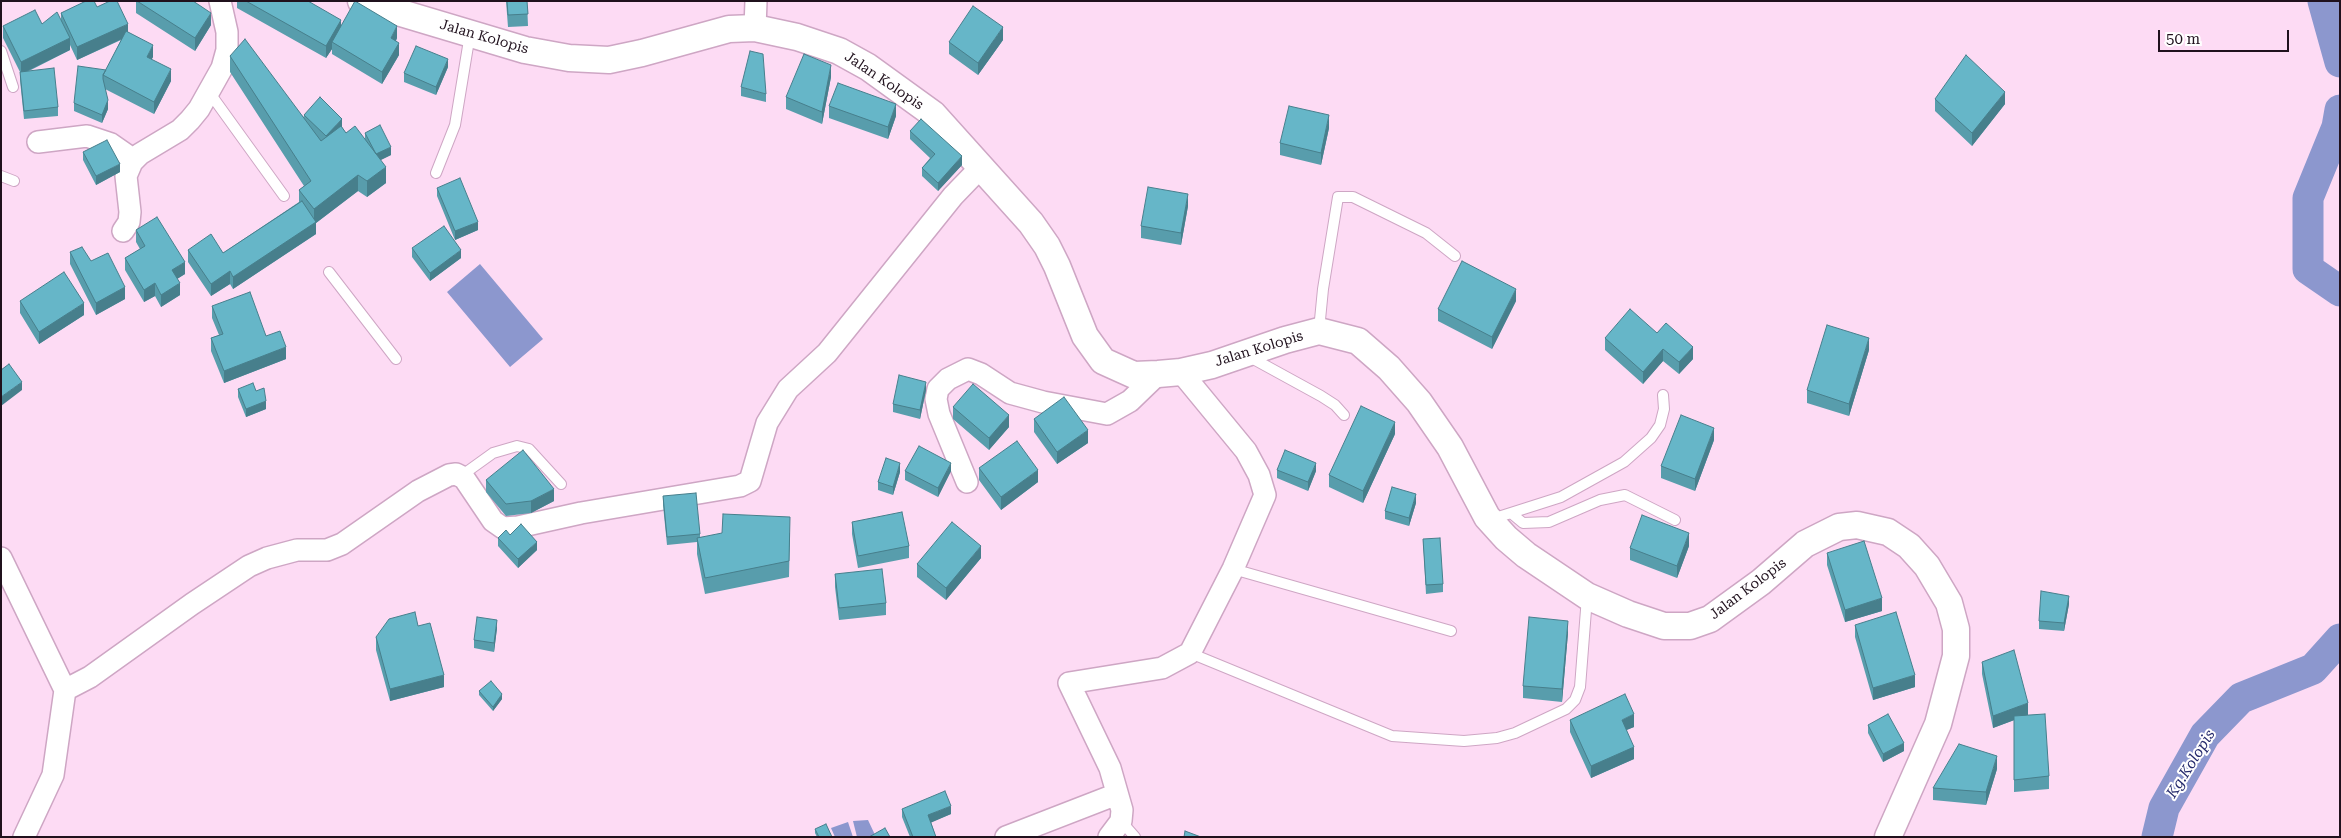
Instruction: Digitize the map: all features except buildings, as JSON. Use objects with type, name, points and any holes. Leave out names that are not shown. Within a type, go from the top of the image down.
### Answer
[{"type":"street","points":[[123,231],[129,222],[130,212],[126,176],[134,160],[180,130],[199,109],[222,68],[227,50],[227,32],[220,1]]},
{"type":"street","name":"Jalan Kolopis","points":[[361,1],[534,52],[569,58],[609,60],[729,29],[755,28],[797,37],[839,51],[868,67],[933,114],[1031,223],[1048,246],[1085,336],[1103,361],[1134,375],[1170,373],[1245,354],[1319,331],[1358,341],[1389,368],[1419,402],[1526,555],[1587,596],[1628,614],[1664,626],[1690,626],[1710,619],[1761,582],[1805,544],[1839,528],[1857,525],[1888,532],[1909,546],[1927,566],[1949,603],[1956,629],[1956,656],[1938,724],[1888,837]]},
{"type":"street","points":[[755,28],[756,1]]},
{"type":"street","points":[[38,142],[86,136],[111,144],[134,160]]},
{"type":"street","points":[[65,690],[90,676],[249,566],[284,553],[297,550],[327,550],[342,544],[431,484],[450,475],[461,476],[493,521],[503,528],[518,527],[581,513],[745,484],[750,481],[753,473],[760,442],[767,423],[788,389],[827,352],[953,196],[980,167]]},
{"type":"street","points":[[967,482],[939,414],[936,400],[938,389],[954,376],[968,369],[981,374],[1010,393],[1042,402],[1106,414],[1130,401],[1170,373],[1246,451],[1259,475],[1264,494],[1232,569],[1190,653],[1162,668],[1068,683],[1110,768],[1122,810],[1121,831]]},
{"type":"street","points":[[1,558],[65,690],[53,775],[24,837]]},
{"type":"street","points":[[1006,837],[1117,794]]},
{"type":"lane","points":[[436,173],[455,125],[470,33]]},
{"type":"lane","points":[[1,51],[13,87]]},
{"type":"lane","points":[[209,92],[284,196]]},
{"type":"lane","points":[[1,176],[14,181]]},
{"type":"lane","points":[[1319,331],[1323,289],[1338,197],[1353,197],[1426,233],[1455,256]]},
{"type":"lane","points":[[329,272],[396,359]]},
{"type":"lane","points":[[1245,354],[1321,396],[1335,405],[1344,415]]},
{"type":"lane","points":[[1500,517],[1561,497],[1624,462],[1651,438],[1660,425],[1664,409],[1663,396]]},
{"type":"lane","points":[[461,476],[493,453],[517,446],[529,449],[561,484]]},
{"type":"lane","points":[[1500,517],[1521,523],[1539,524],[1557,520],[1609,497],[1625,495],[1675,520]]},
{"type":"lane","points":[[1232,569],[1452,631]]},
{"type":"lane","points":[[1190,653],[1392,736],[1464,741],[1497,738],[1515,733],[1566,709],[1575,700],[1580,687],[1587,596]]},
{"type":"water","points":[[480,264],[543,339],[510,367],[447,292]]},
{"type":"water","points":[[868,820],[876,837],[857,837],[853,821]]},
{"type":"water","points":[[848,822],[853,837],[835,837],[831,828]]},
{"type":"waterway","name":"Kg.Kolopis","points":[[2323,1],[2340,62]]},
{"type":"waterway","name":"Kg.Kolopis","points":[[2340,110],[2337,127],[2308,198],[2308,269],[2340,291]]},
{"type":"waterway","name":"Kg.Kolopis","points":[[2157,837],[2164,808],[2205,735],[2241,698],[2313,669],[2340,639]]}]
